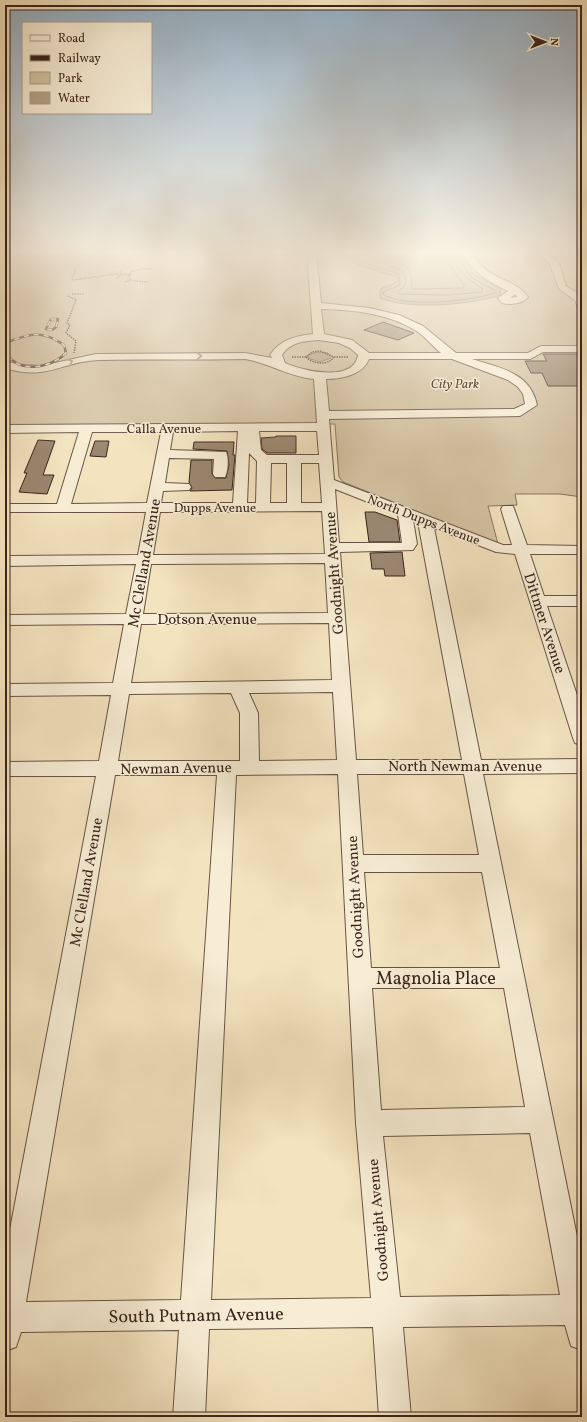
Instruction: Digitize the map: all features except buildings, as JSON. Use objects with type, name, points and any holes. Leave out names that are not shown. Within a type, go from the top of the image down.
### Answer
[{"type":"street","points":[[317,318],[319,337]]},
{"type":"street","points":[[395,318],[418,328],[452,356]]},
{"type":"street","points":[[5,364],[26,370],[49,369],[77,359],[96,357],[245,356],[263,359],[280,365],[295,373],[320,376],[334,375],[352,370],[363,361],[364,354],[357,346],[346,341],[319,337],[308,338],[286,344],[278,351],[276,355],[280,365]]},
{"type":"street","points":[[363,356],[530,356],[541,349],[582,349]]},
{"type":"street","name":"Calla Avenue","points":[[7,433],[87,428],[249,427],[323,421],[516,413],[531,405],[531,396],[526,387],[517,381],[502,373],[452,356]]},
{"type":"street","points":[[5,370],[33,375],[47,373],[49,369]]},
{"type":"street","name":"Goodnight Avenue","points":[[320,376],[336,618],[348,767],[369,1123],[395,1417]]},
{"type":"street","name":"Mc Clelland Avenue","points":[[6,1323],[168,427]]},
{"type":"street","points":[[240,507],[248,447],[249,427]]},
{"type":"street","points":[[62,509],[87,428]]},
{"type":"street","points":[[248,447],[258,457],[264,459],[326,459]]},
{"type":"street","points":[[163,454],[221,455],[220,474]]},
{"type":"street","points":[[263,507],[264,459]]},
{"type":"street","points":[[294,459],[294,507]]},
{"type":"street","name":"North Dupps Avenue","points":[[328,482],[501,549],[582,550]]},
{"type":"street","points":[[157,487],[184,487]]},
{"type":"street","name":"Dupps Avenue","points":[[5,508],[154,508],[222,500],[240,507],[329,507]]},
{"type":"street","name":"Dittmer Avenue","points":[[508,509],[582,738]]},
{"type":"street","points":[[5,561],[144,560],[332,553],[408,547],[410,544],[405,512]]},
{"type":"street","points":[[425,520],[580,1318]]},
{"type":"street","points":[[538,601],[582,601]]},
{"type":"street","name":"Dotson Avenue","points":[[5,620],[336,618]]},
{"type":"street","points":[[5,690],[341,686]]},
{"type":"street","points":[[189,1417],[195,1315],[238,768],[250,713],[240,692],[240,687]]},
{"type":"street","name":"North Newman Avenue","points":[[348,767],[582,766]]},
{"type":"street","name":"Newman Avenue","points":[[5,769],[348,767]]},
{"type":"street","points":[[353,864],[491,863]]},
{"type":"street","name":"Magnolia Place","points":[[360,978],[513,978]]},
{"type":"street","points":[[369,1123],[541,1120]]},
{"type":"street","name":"South Putnam Avenue","points":[[6,1323],[195,1315],[387,1314],[580,1318]]},
{"type":"path","points":[[69,318],[67,323],[70,325],[66,333],[76,341],[74,353],[77,359]]},
{"type":"path","points":[[291,357],[306,357],[309,354],[318,351],[328,352],[334,357],[350,357]]},
{"type":"path","points":[[306,357],[310,361],[321,363],[332,360],[334,357]]},
{"type":"green space","name":"City Park","points":[[5,318],[582,318],[582,497],[560,494],[515,494],[517,505],[488,506],[498,544],[343,482],[339,477],[335,424],[5,425]]},
{"type":"water","points":[[317,352],[328,353],[331,358],[320,362],[308,358],[308,355]]},
{"type":"railway","points":[[51,319],[58,319],[56,327],[52,330],[46,329],[51,319]]},
{"type":"railway","points":[[5,343],[29,335],[42,335],[56,340],[64,345],[66,353],[50,363],[31,367],[18,364],[5,355]]}]
